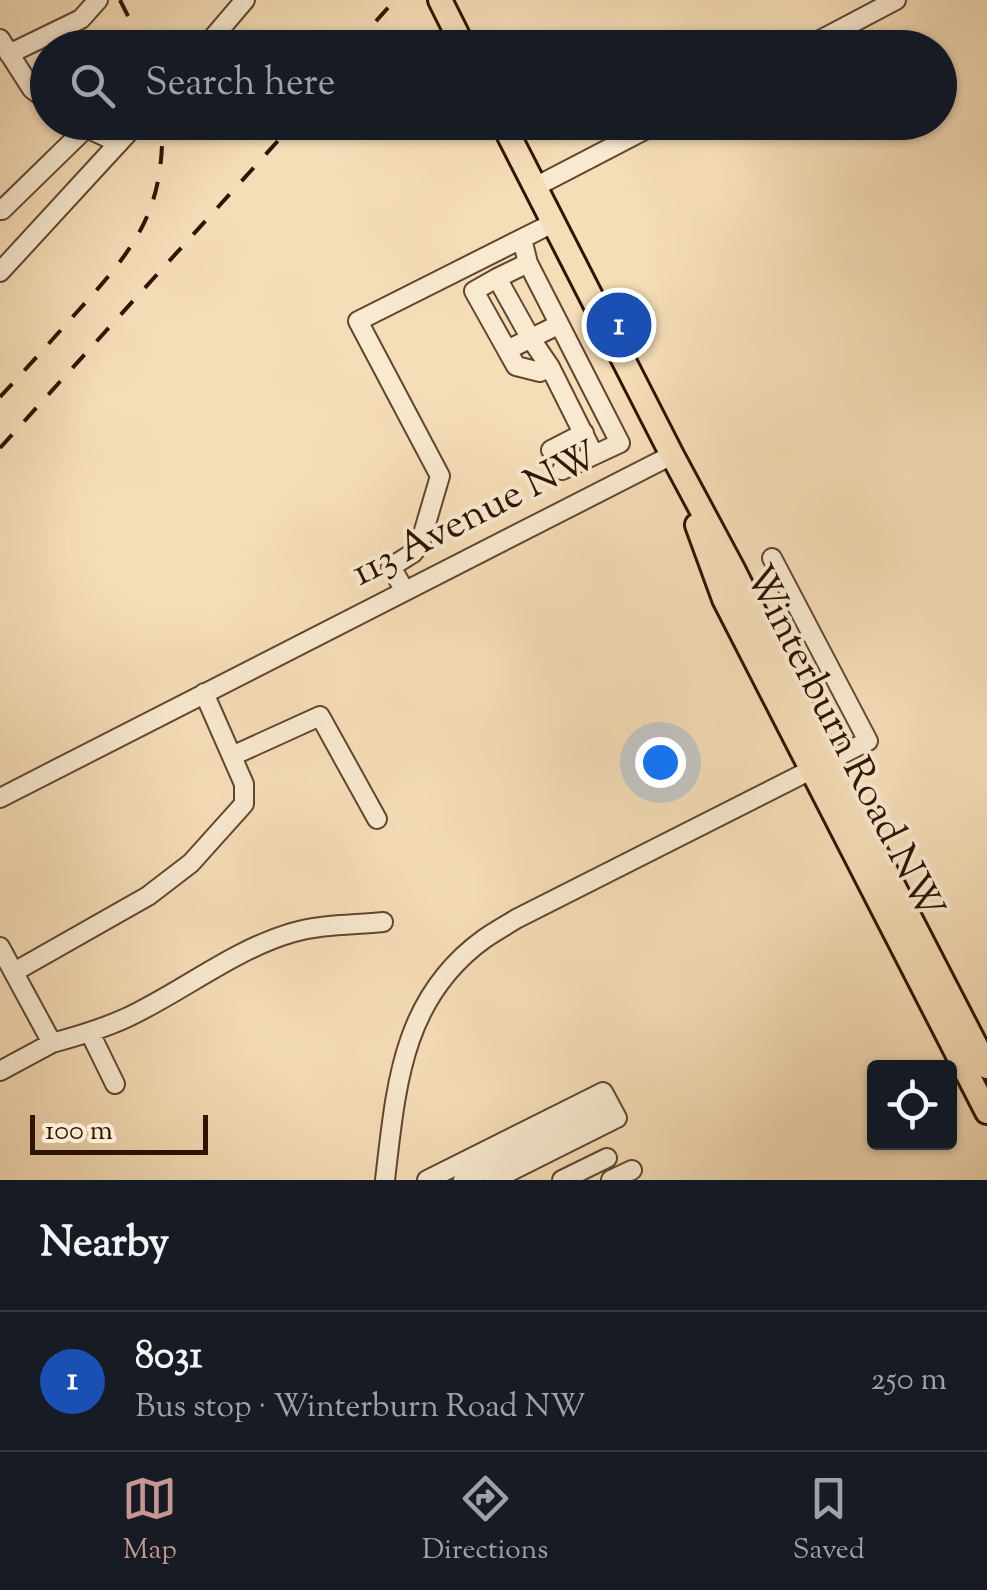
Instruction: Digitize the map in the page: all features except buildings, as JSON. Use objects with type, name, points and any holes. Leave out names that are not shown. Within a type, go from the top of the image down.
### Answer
[{"type":"main road","points":[[440,0],[455,30]]},
{"type":"main road","name":"Winterburn Road NW","points":[[511,140],[672,456],[724,599],[987,1066]]},
{"type":"main road","name":"Winterburn Road NW","points":[[820,766],[987,1112]]},
{"type":"street","points":[[51,30],[81,19],[98,0]]},
{"type":"street","points":[[219,30],[245,0]]},
{"type":"street","points":[[839,30],[896,0]]},
{"type":"street","points":[[30,38],[4,47],[30,86]]},
{"type":"street","points":[[0,210],[67,140]]},
{"type":"street","points":[[112,140],[119,143]]},
{"type":"street","points":[[0,272],[122,140]]},
{"type":"street","points":[[535,187],[614,140]]},
{"type":"street","points":[[405,591],[391,567],[420,544],[440,476],[358,321],[554,224]]},
{"type":"street","points":[[522,240],[528,263],[620,443],[562,470]]},
{"type":"street","points":[[528,263],[474,290],[516,366],[540,372],[550,367]]},
{"type":"street","points":[[497,278],[550,367],[594,455]]},
{"type":"street","points":[[506,350],[558,325]]},
{"type":"street","points":[[551,450],[584,434]]},
{"type":"street","name":"113 Avenue NW","points":[[3,790],[672,456]]},
{"type":"street","points":[[385,1180],[399,1072],[408,1043],[436,988],[482,940],[516,919],[868,741],[772,558]]},
{"type":"street","points":[[14,972],[148,896],[191,862],[244,804],[244,784],[204,693]]},
{"type":"street","points":[[232,756],[320,716],[378,818]]},
{"type":"street","points":[[0,1072],[52,1043],[128,1018],[246,951],[291,932],[383,922]]},
{"type":"street","points":[[0,947],[52,1043]]},
{"type":"street","points":[[90,1033],[115,1084]]},
{"type":"street","points":[[427,1180],[603,1092],[616,1118],[497,1179]]},
{"type":"street","points":[[463,1180],[610,1105]]},
{"type":"street","points":[[562,1180],[607,1158]]},
{"type":"street","points":[[612,1180],[632,1170]]},
{"type":"railway","points":[[120,0],[135,30]]},
{"type":"railway","points":[[368,30],[395,0]]},
{"type":"railway","points":[[0,397],[130,248],[151,205],[162,140]]},
{"type":"railway","points":[[0,448],[279,140]]},
{"type":"place","name":"8031","points":[[619,325]]}]
